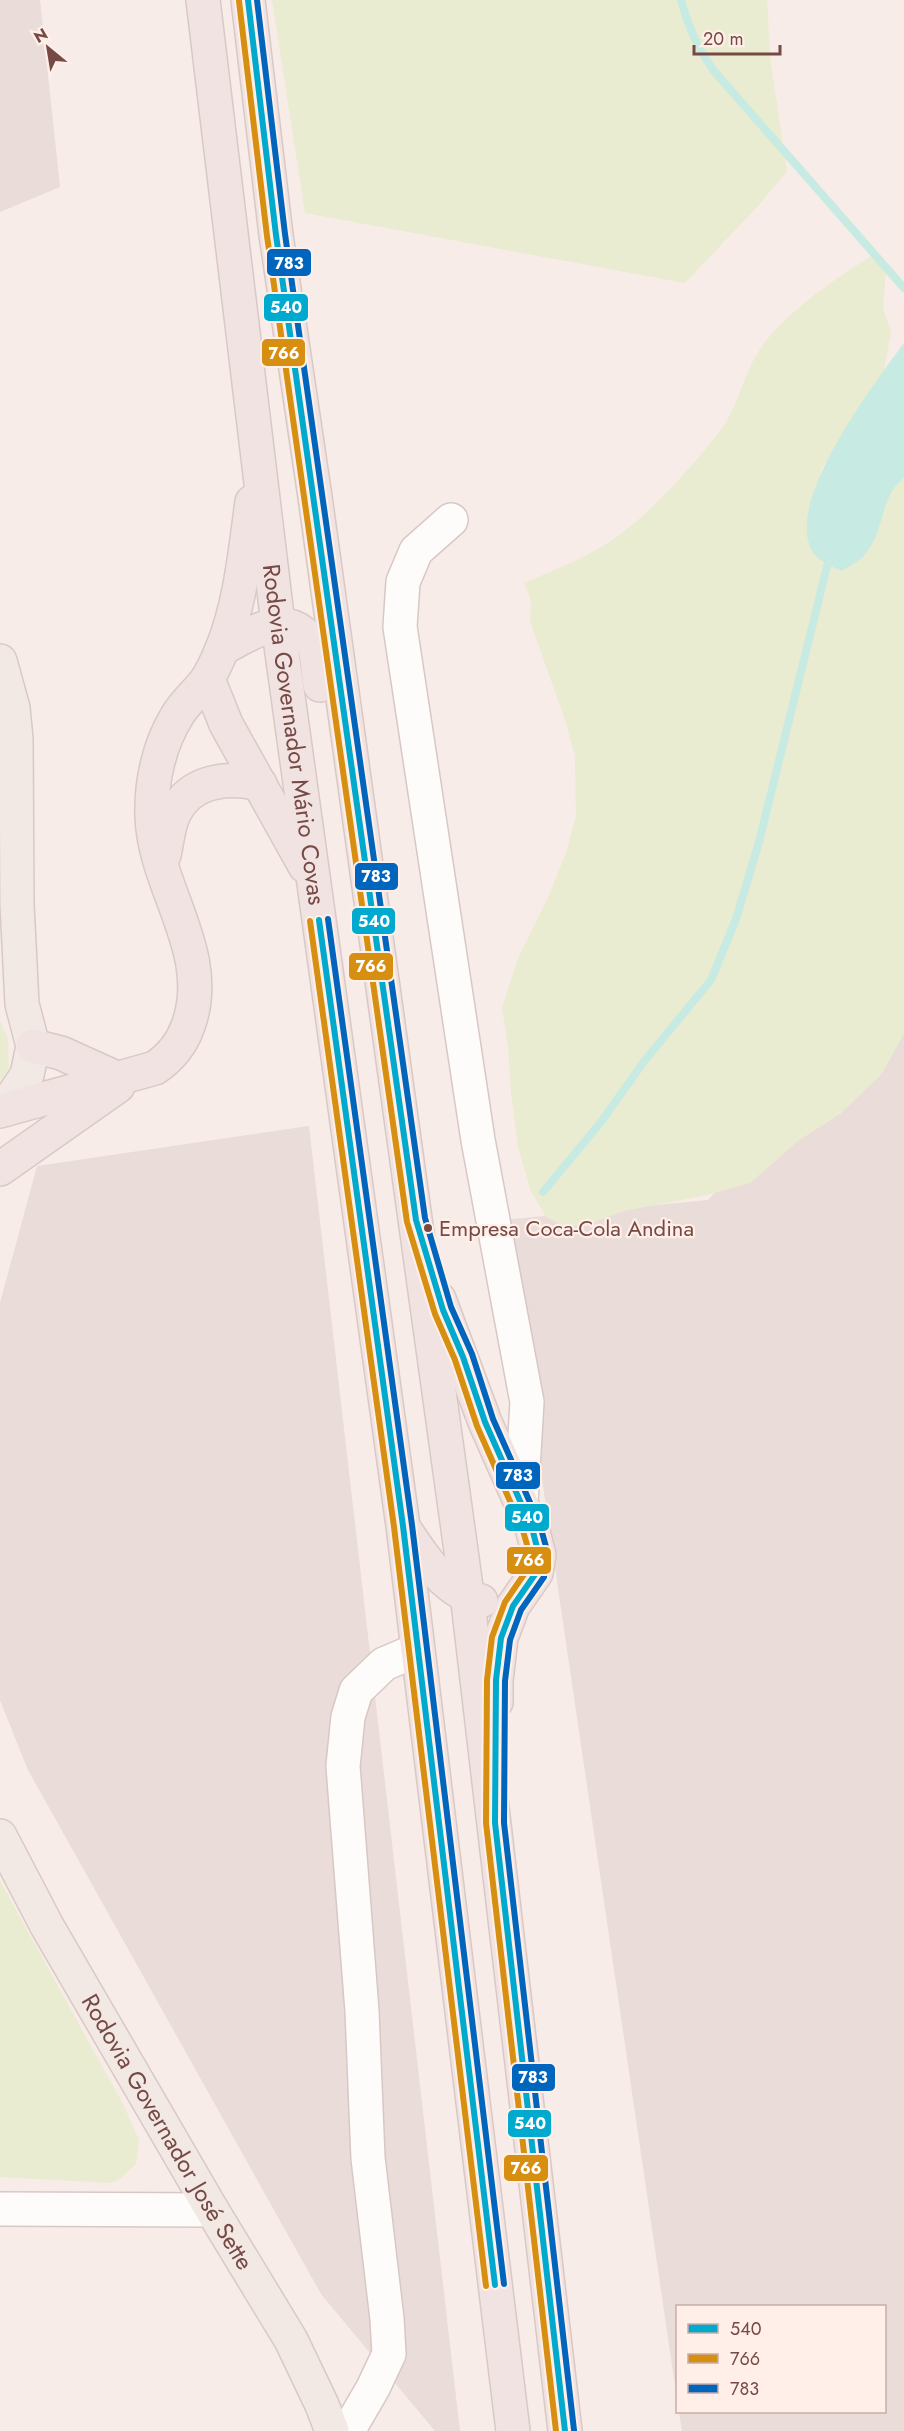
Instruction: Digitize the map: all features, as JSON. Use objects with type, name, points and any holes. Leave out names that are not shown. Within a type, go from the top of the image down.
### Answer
[{"type":"highway","name":"Rodovia Governador Mário Covas","points":[[203,0],[279,624],[403,1526],[513,2431]]},
{"type":"highway","points":[[248,0],[276,236],[467,1594],[565,2431]]},
{"type":"highway","points":[[0,1112],[155,1068],[166,1061],[184,1038],[195,1007],[193,958],[162,863],[152,819],[154,776],[177,716],[208,679],[222,649],[241,589],[258,450]]},
{"type":"highway","points":[[222,649],[250,634],[279,624],[301,631],[314,646],[362,954],[384,993]]},
{"type":"highway","points":[[208,679],[226,724],[314,881]]},
{"type":"highway","points":[[162,863],[174,814],[189,795],[208,783],[219,780],[244,780],[260,784]]},
{"type":"highway","points":[[33,1046],[127,1075]]},
{"type":"highway","points":[[0,1169],[127,1075]]},
{"type":"highway","points":[[416,1220],[443,1310],[463,1357],[485,1422],[532,1528],[538,1555],[536,1573],[522,1592],[506,1622],[497,1669],[495,1824]]},
{"type":"highway","points":[[403,1526],[427,1563],[441,1579],[477,1600],[489,1603],[506,1601],[522,1592]]},
{"type":"main road","points":[[0,661],[12,708],[16,739],[17,904],[11,993],[33,1046],[27,1076],[10,1100],[0,1106]]},
{"type":"main road","name":"Rodovia Governador José Sette","points":[[0,1836],[47,1926],[212,2210],[291,2340],[332,2431]]},
{"type":"street","points":[[451,520],[416,551],[403,582],[400,627],[478,1140],[527,1402],[521,1502]]},
{"type":"street","points":[[485,1422],[499,1418],[527,1402]]},
{"type":"street","points":[[348,2431],[373,2388],[389,2354],[368,2158],[362,2011],[343,1766],[348,1717],[356,1691],[384,1664],[417,1650]]},
{"type":"street","points":[[0,2209],[212,2210]]},
{"type":"shaded area","points":[[0,0],[40,0],[60,187],[0,212]]},
{"type":"shaded area","points":[[904,984],[904,2431],[682,2431],[679,2413],[886,2413],[886,2305],[676,2305],[676,2392],[504,1220],[708,1200]]},
{"type":"shaded area","points":[[309,1126],[460,2431],[435,2431],[321,2294],[28,1770],[0,1700],[0,1303],[37,1166]]},
{"type":"green space","points":[[272,0],[767,0],[771,64],[787,171],[758,206],[685,283],[305,213]]},
{"type":"green space","points":[[876,253],[886,268],[883,309],[891,332],[884,371],[821,470],[812,550],[823,563],[842,571],[878,530],[884,506],[897,483],[904,478],[904,1034],[881,1075],[840,1114],[798,1141],[750,1183],[703,1196],[624,1211],[589,1224],[565,1227],[546,1217],[531,1191],[518,1147],[502,1008],[518,958],[550,893],[566,853],[576,816],[575,756],[565,720],[530,621],[531,600],[524,583],[593,552],[614,539],[658,502],[723,427],[751,365],[773,332],[824,288]]},
{"type":"green space","points":[[0,1021],[8,1038],[9,1069],[0,1081]]},
{"type":"green space","points":[[0,1881],[123,2104],[139,2140],[136,2164],[121,2178],[111,2183],[0,2177]]},
{"type":"water","points":[[904,343],[904,478],[890,495],[876,536],[865,554],[842,571],[821,561],[812,551],[807,529],[810,503],[821,474],[837,443],[873,385]]},
{"type":"waterway","points":[[681,0],[694,37],[714,71],[904,288]]},
{"type":"waterway","points":[[543,1192],[601,1122],[645,1060],[711,980],[736,919],[759,842],[830,554]]},
{"type":"transit line","name":"540","points":[[248,0],[276,235],[416,1220],[443,1310],[463,1357],[485,1422],[532,1528],[539,1555],[536,1573],[513,1606],[501,1638],[496,1680],[495,1823],[565,2431]]},
{"type":"transit line","name":"783","points":[[257,0],[285,234],[425,1218],[451,1307],[472,1354],[493,1419],[540,1525],[548,1554],[544,1577],[521,1610],[510,1640],[505,1681],[504,1823],[574,2430]]},
{"type":"transit line","name":"766","points":[[239,1],[267,236],[407,1222],[435,1314],[455,1360],[477,1426],[523,1531],[530,1555],[527,1570],[505,1602],[492,1637],[487,1680],[486,1823],[556,2431]]},
{"type":"transit line","name":"783","points":[[328,919],[412,1525],[504,2284]]},
{"type":"transit line","name":"540","points":[[319,920],[403,1526],[495,2285]]},
{"type":"transit line","name":"766","points":[[310,921],[394,1527],[486,2286]]},
{"type":"place","name":"Empresa Coca-Cola Andina","points":[[428,1228]]}]
